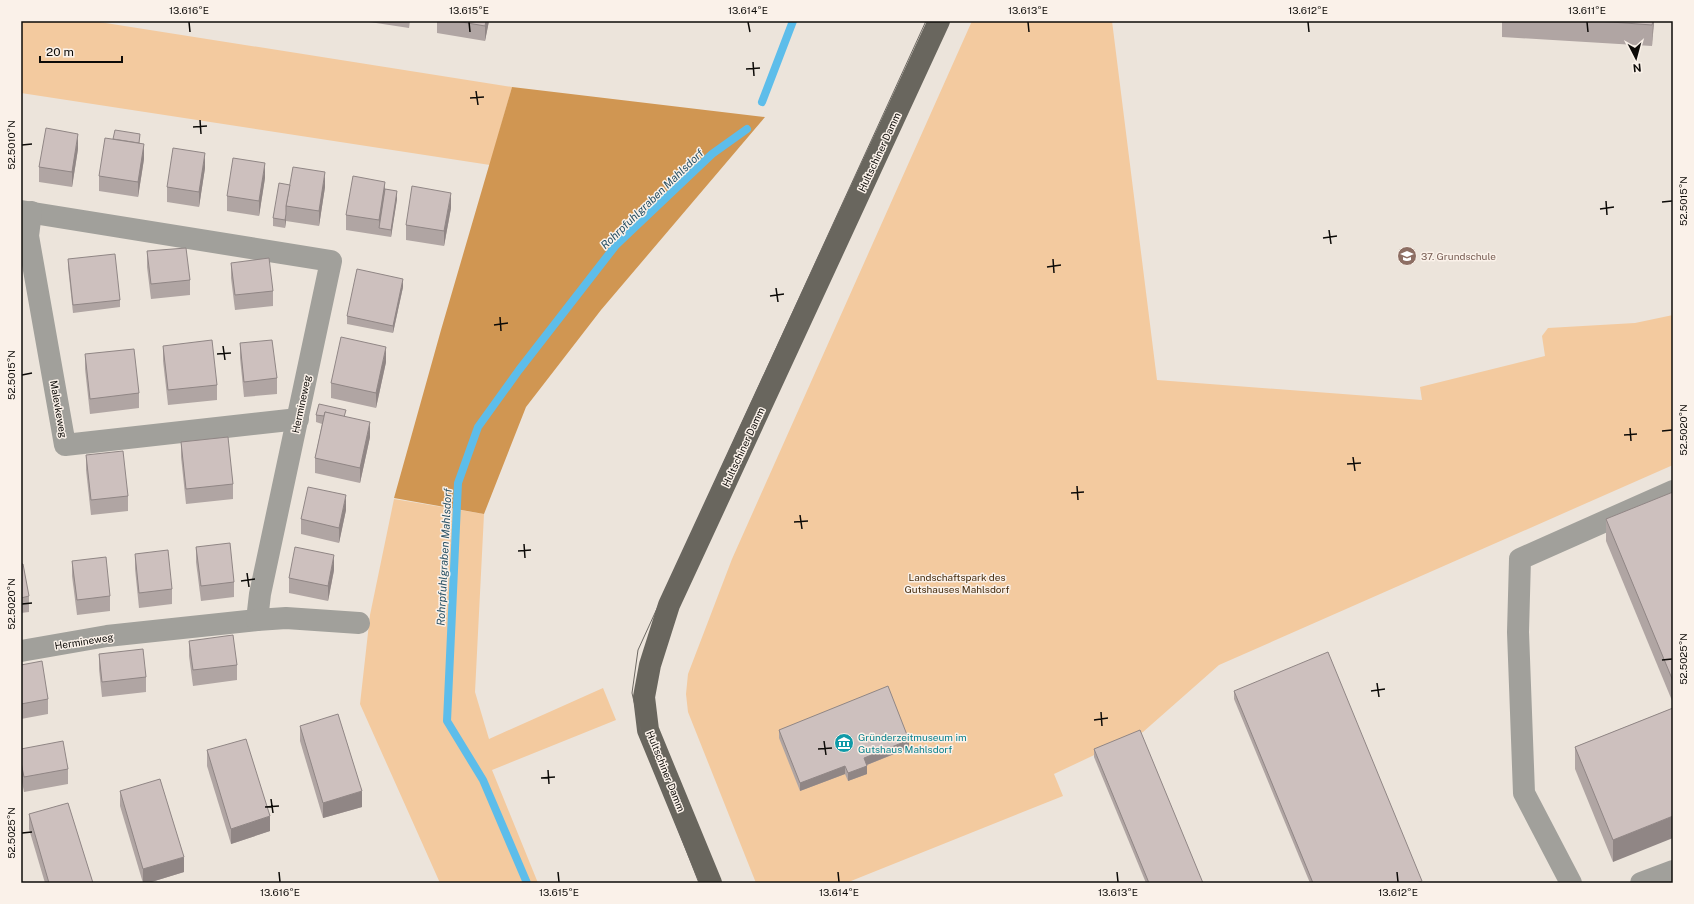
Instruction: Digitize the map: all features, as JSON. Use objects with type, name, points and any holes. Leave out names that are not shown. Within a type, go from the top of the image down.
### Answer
[{"type":"main road","name":"Hultschiner Damm","points":[[711,883],[648,730],[644,697],[650,665],[670,605],[939,21]]},
{"type":"lane","name":"Hermineweg","points":[[21,651],[107,636],[257,620],[260,594],[331,261],[26,212]]},
{"type":"lane","name":"Malevkeweg","points":[[26,212],[28,236],[65,445],[298,419]]},
{"type":"lane","points":[[1571,883],[1524,793],[1518,632],[1520,559],[1673,491]]},
{"type":"lane","points":[[257,620],[286,618],[359,623]]},
{"type":"lane","points":[[1641,883],[1673,871]]},
{"type":"green space","points":[[21,21],[93,21],[512,87],[490,165],[21,93]]},
{"type":"green space","name":"Landschaftspark des Gutshauses Mahlsdorf","points":[[972,21],[1112,21],[1157,380],[1422,400],[1420,387],[1545,356],[1542,336],[1548,328],[1635,323],[1673,315],[1673,465],[1219,665],[1143,732],[1054,774],[1063,796],[846,883],[756,883],[688,712],[686,694],[688,674],[732,559]]},
{"type":"green space","points":[[394,499],[484,514],[475,692],[489,739],[603,688],[616,720],[492,770],[538,883],[440,883],[360,704],[370,615]]},
{"type":"shaded area","points":[[512,87],[765,117],[601,310],[526,407],[484,514],[394,498]]},
{"type":"building","points":[[456,21],[486,21],[485,26]]},
{"type":"building","points":[[1598,21],[1653,21],[1652,25]]},
{"type":"building","points":[[46,128],[78,134],[72,172],[39,167]]},
{"type":"building","points":[[115,130],[140,134],[139,143],[113,139]]},
{"type":"building","points":[[105,138],[144,144],[138,182],[99,176]]},
{"type":"building","points":[[173,148],[205,153],[199,192],[167,187]]},
{"type":"building","points":[[233,158],[265,163],[259,201],[227,196]]},
{"type":"building","points":[[293,167],[325,172],[319,211],[286,206]]},
{"type":"building","points":[[353,176],[385,182],[379,220],[346,215]]},
{"type":"building","points":[[279,183],[290,185],[285,220],[273,218]]},
{"type":"building","points":[[412,186],[451,193],[444,231],[406,225]]},
{"type":"building","points":[[385,189],[397,191],[391,230],[379,228]]},
{"type":"building","points":[[186,248],[190,280],[151,284],[147,251]]},
{"type":"building","points":[[115,254],[120,300],[73,305],[68,259]]},
{"type":"building","points":[[269,258],[273,291],[235,295],[231,263]]},
{"type":"building","points":[[357,269],[403,279],[393,326],[347,316]]},
{"type":"building","points":[[341,337],[386,347],[376,393],[331,383]]},
{"type":"building","points":[[212,340],[217,385],[168,390],[163,346]]},
{"type":"building","points":[[272,340],[277,378],[244,382],[240,343]]},
{"type":"building","points":[[134,349],[139,393],[90,399],[85,354]]},
{"type":"building","points":[[319,404],[346,410],[344,417],[325,412],[324,416],[316,415]]},
{"type":"building","points":[[325,412],[370,422],[360,468],[315,458]]},
{"type":"building","points":[[228,437],[233,484],[186,489],[181,442]]},
{"type":"building","points":[[123,451],[128,496],[91,500],[86,455]]},
{"type":"building","points":[[308,487],[346,495],[339,528],[301,519]]},
{"type":"building","points":[[1673,492],[1673,681],[1606,519]]},
{"type":"building","points":[[230,543],[234,582],[201,586],[196,547]]},
{"type":"building","points":[[295,547],[334,555],[328,586],[289,578]]},
{"type":"building","points":[[168,550],[172,589],[139,593],[135,554]]},
{"type":"building","points":[[106,557],[110,596],[77,600],[72,561]]},
{"type":"building","points":[[21,564],[23,564],[29,596],[21,598]]},
{"type":"building","points":[[233,635],[237,665],[193,670],[189,641]]},
{"type":"building","points":[[143,649],[146,677],[102,682],[99,654]]},
{"type":"building","points":[[1328,652],[1422,881],[1416,883],[1313,883],[1234,691]]},
{"type":"building","points":[[42,661],[48,699],[21,704],[21,665]]},
{"type":"building","name":"Gründerzeitmuseum im Gutshaus Mahlsdorf","points":[[888,686],[909,740],[864,758],[867,766],[848,773],[845,766],[800,783],[779,730]]},
{"type":"building","points":[[1673,708],[1673,816],[1613,840],[1575,747]]},
{"type":"building","points":[[338,714],[362,791],[323,803],[300,726]]},
{"type":"building","points":[[1140,730],[1203,883],[1149,883],[1094,749]]},
{"type":"building","points":[[246,739],[270,816],[231,829],[207,750]]},
{"type":"building","points":[[63,741],[68,769],[24,777],[21,762],[21,749]]},
{"type":"building","points":[[160,779],[184,857],[143,869],[120,791]]},
{"type":"building","points":[[68,803],[93,883],[49,883],[29,814]]},
{"type":"waterway","name":"Rohrpfuhlgraben Mahlsdorf","points":[[762,102],[793,21]]},
{"type":"waterway","name":"Rohrpfuhlgraben Mahlsdorf","points":[[527,883],[483,780],[447,721],[458,483],[478,427],[519,370],[616,245],[712,154],[747,129]]},
{"type":"tram line","points":[[699,883],[643,740],[632,693],[638,650],[926,21]]},
{"type":"place","name":"37. Grundschule","points":[[1407,256]]},
{"type":"place","name":"Gründerzeitmuseum im Gutshaus Mahlsdorf","points":[[844,743]]}]
